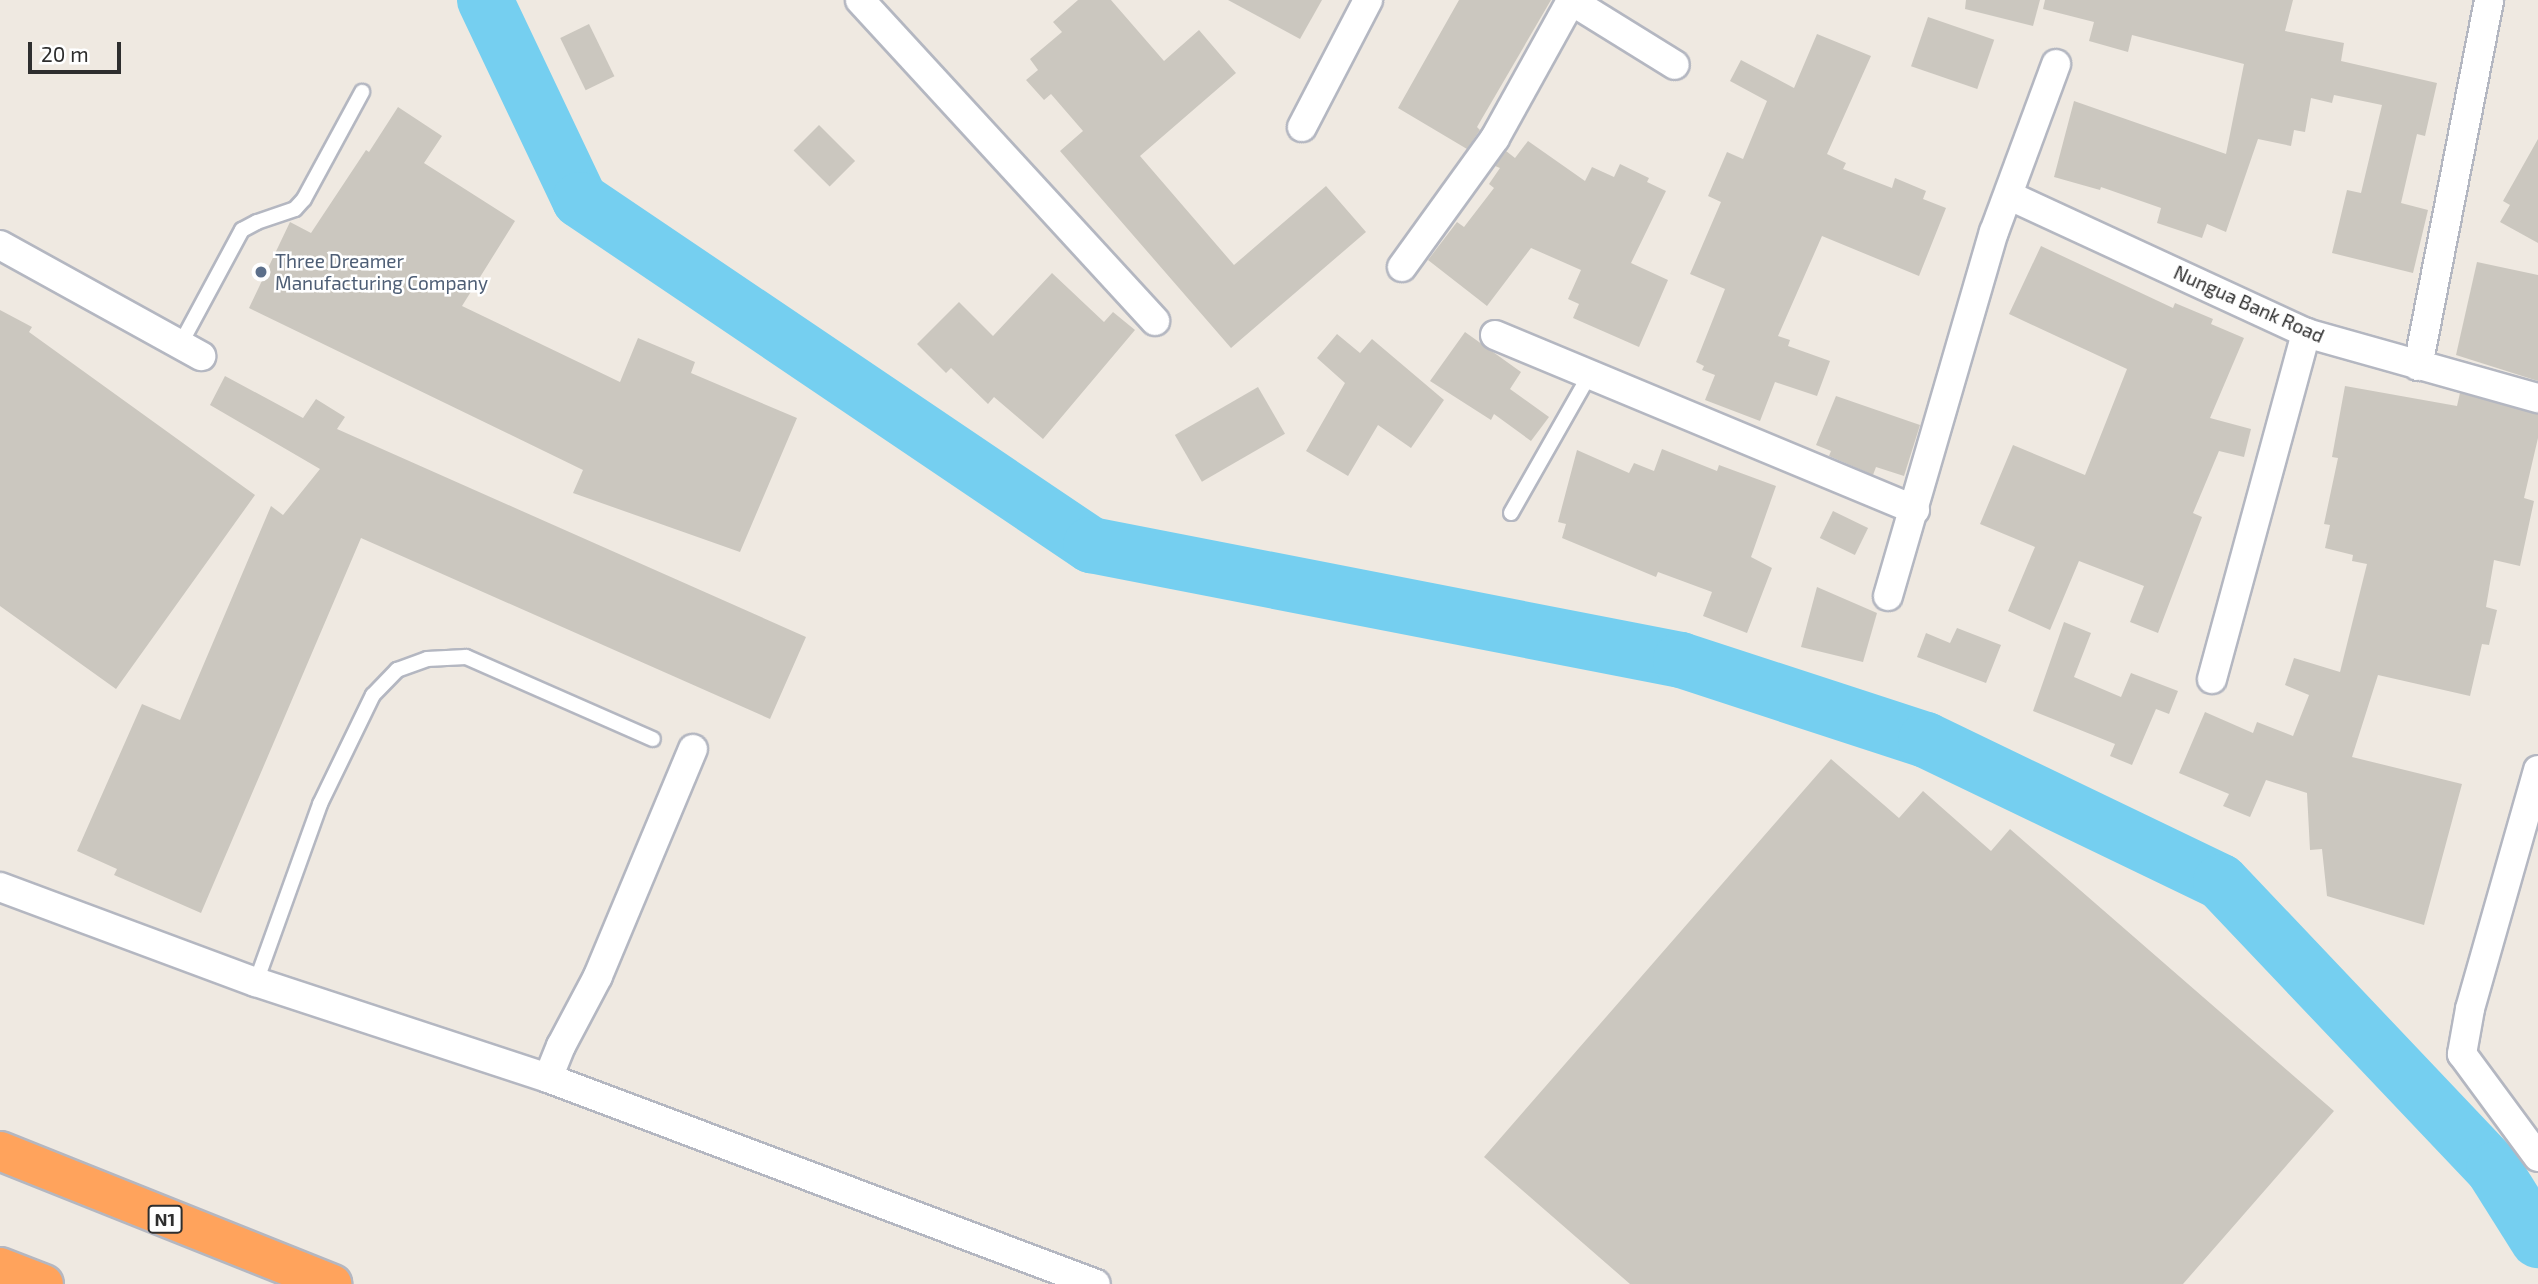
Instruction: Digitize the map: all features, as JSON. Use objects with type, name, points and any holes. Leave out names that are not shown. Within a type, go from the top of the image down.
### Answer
[{"type":"highway","name":"N1","points":[[0,1151],[332,1284]]},
{"type":"highway","points":[[0,1267],[44,1284]]},
{"type":"street","points":[[860,0],[1155,321]]},
{"type":"street","points":[[1303,127],[1368,0]]},
{"type":"street","points":[[1402,267],[1495,138],[1570,0],[1675,65]]},
{"type":"street","points":[[2418,366],[2488,0]]},
{"type":"street","points":[[1888,596],[1994,232],[2010,196],[2056,64]]},
{"type":"street","name":"Nungua Bank Road","points":[[2010,196],[2306,333],[2538,398]]},
{"type":"street","points":[[0,245],[191,350]]},
{"type":"street","points":[[2212,679],[2306,333]]},
{"type":"street","points":[[1496,335],[1915,510]]},
{"type":"street","points":[[548,1078],[561,1046],[598,976],[693,749]]},
{"type":"street","points":[[2538,770],[2470,1009],[2462,1054],[2538,1157]]},
{"type":"street","points":[[0,887],[256,982],[548,1078],[1097,1284]]},
{"type":"lane","points":[[191,350],[242,230],[295,209],[304,199],[362,92]]},
{"type":"lane","points":[[1511,513],[1590,374]]},
{"type":"lane","points":[[256,982],[320,804],[373,695],[397,670],[427,659],[466,657],[653,739]]},
{"type":"building","points":[[1078,0],[1111,0],[1164,61],[1199,30],[1236,73],[1140,156],[1234,265],[1326,186],[1366,232],[1231,348],[1060,151],[1083,131],[1051,94],[1044,100],[1026,80],[1038,70],[1030,59],[1062,32],[1053,22]]},
{"type":"building","points":[[1228,0],[1322,0],[1300,39]]},
{"type":"building","points":[[1459,0],[1551,0],[1467,149],[1398,108]]},
{"type":"building","points":[[1966,0],[2040,0],[2033,26],[1965,9]]},
{"type":"building","points":[[2045,0],[2293,0],[2285,31],[2344,43],[2341,61],[2437,83],[2425,136],[2417,134],[2401,203],[2428,210],[2413,273],[2332,253],[2347,190],[2361,193],[2382,105],[2334,95],[2332,103],[2311,98],[2305,132],[2294,130],[2291,146],[2258,139],[2226,232],[2207,224],[2202,238],[2157,223],[2161,208],[2101,187],[2100,190],[2054,177],[2074,101],[2226,154],[2244,64],[2132,35],[2128,52],[2089,41],[2094,22],[2043,9]]},
{"type":"building","points":[[1928,17],[1994,40],[1977,89],[1911,66]]},
{"type":"building","points":[[589,24],[614,76],[586,90],[560,38]]},
{"type":"building","points":[[1817,34],[1871,56],[1827,154],[1846,163],[1843,169],[1892,188],[1895,178],[1926,191],[1923,199],[1946,208],[1919,276],[1822,236],[1778,336],[1790,340],[1788,346],[1830,361],[1817,396],[1775,382],[1760,421],[1705,400],[1715,375],[1702,370],[1704,366],[1696,362],[1725,289],[1690,274],[1721,202],[1708,196],[1727,152],[1743,159],[1767,101],[1730,81],[1741,60],[1794,88]]},
{"type":"building","points":[[398,107],[442,136],[424,163],[515,221],[462,306],[620,382],[638,338],[695,362],[691,373],[797,418],[740,552],[573,493],[583,470],[249,308],[290,222],[311,233]]},
{"type":"building","points":[[819,125],[855,161],[830,187],[794,150]]},
{"type":"building","points":[[2538,139],[2538,243],[2500,222],[2510,205],[2503,201]]},
{"type":"building","points":[[1528,141],[1585,181],[1592,167],[1614,177],[1620,164],[1649,178],[1647,182],[1666,191],[1631,263],[1668,280],[1639,347],[1573,318],[1579,304],[1568,299],[1581,270],[1531,248],[1487,306],[1428,260],[1457,222],[1464,227],[1494,188],[1489,184],[1500,168],[1495,166],[1506,151],[1515,158]]},
{"type":"building","points":[[2041,246],[2173,308],[2175,303],[2213,319],[2211,324],[2244,338],[2210,418],[2251,429],[2244,457],[2219,451],[2193,513],[2202,517],[2158,633],[2130,622],[2144,586],[2079,561],[2050,630],[2008,611],[2035,547],[1980,524],[2013,445],[2085,475],[2127,369],[2009,314]]},
{"type":"building","points":[[2477,262],[2538,275],[2538,381],[2456,355]]},
{"type":"building","points":[[1052,273],[1104,322],[1113,312],[1135,330],[1043,439],[994,397],[988,404],[951,368],[946,373],[917,344],[959,302],[993,336]]},
{"type":"building","points":[[0,310],[32,327],[29,332],[255,495],[116,689],[0,606]]},
{"type":"building","points":[[1465,332],[1521,372],[1510,389],[1549,417],[1531,441],[1494,414],[1491,420],[1430,381]]},
{"type":"building","points":[[1337,334],[1360,353],[1372,339],[1444,400],[1411,448],[1378,425],[1348,476],[1306,451],[1345,383],[1317,358]]},
{"type":"building","points":[[225,376],[303,418],[316,399],[345,417],[337,429],[806,637],[770,719],[361,538],[201,913],[114,875],[117,869],[77,851],[142,704],[180,720],[271,506],[283,515],[320,469],[210,405]]},
{"type":"building","points":[[2345,386],[2457,406],[2460,393],[2538,414],[2538,438],[2524,498],[2534,501],[2520,566],[2494,560],[2486,607],[2497,610],[2489,645],[2482,644],[2470,696],[2378,675],[2352,757],[2462,784],[2424,925],[2327,896],[2322,849],[2310,850],[2307,793],[2266,780],[2250,817],[2223,806],[2229,794],[2179,773],[2205,712],[2253,733],[2257,722],[2293,736],[2309,695],[2285,685],[2294,658],[2340,672],[2367,564],[2352,561],[2353,555],[2325,548],[2330,525],[2324,524],[2338,458],[2332,457]]},
{"type":"building","points":[[1258,387],[1285,434],[1202,482],[1175,435]]},
{"type":"building","points":[[1836,396],[1920,425],[1904,476],[1876,467],[1873,475],[1829,456],[1831,451],[1816,445]]},
{"type":"building","points":[[1662,449],[1717,471],[1719,465],[1776,486],[1751,557],[1772,568],[1747,633],[1703,616],[1712,592],[1658,572],[1656,577],[1562,538],[1566,524],[1558,522],[1577,450],[1629,473],[1634,463],[1654,471]]},
{"type":"building","points":[[1833,511],[1868,528],[1855,555],[1820,538]]},
{"type":"building","points":[[1817,587],[1877,613],[1863,662],[1801,647]]},
{"type":"building","points":[[2064,622],[2091,633],[2074,677],[2121,697],[2131,673],[2178,691],[2169,714],[2156,709],[2132,765],[2110,756],[2115,744],[2033,711]]},
{"type":"building","points":[[1957,628],[2001,645],[1986,683],[1917,657],[1926,633],[1950,643]]},
{"type":"building","points":[[1831,759],[1899,818],[1923,791],[1991,851],[2010,829],[2334,1111],[2183,1284],[1630,1284],[1484,1157]]},
{"type":"waterway","points":[[485,0],[580,200],[1091,545],[1681,660],[1926,740],[2221,882],[2494,1170],[2538,1240]]},
{"type":"place","name":"Three Dreamer Manufacturing Company","points":[[261,272]]}]
